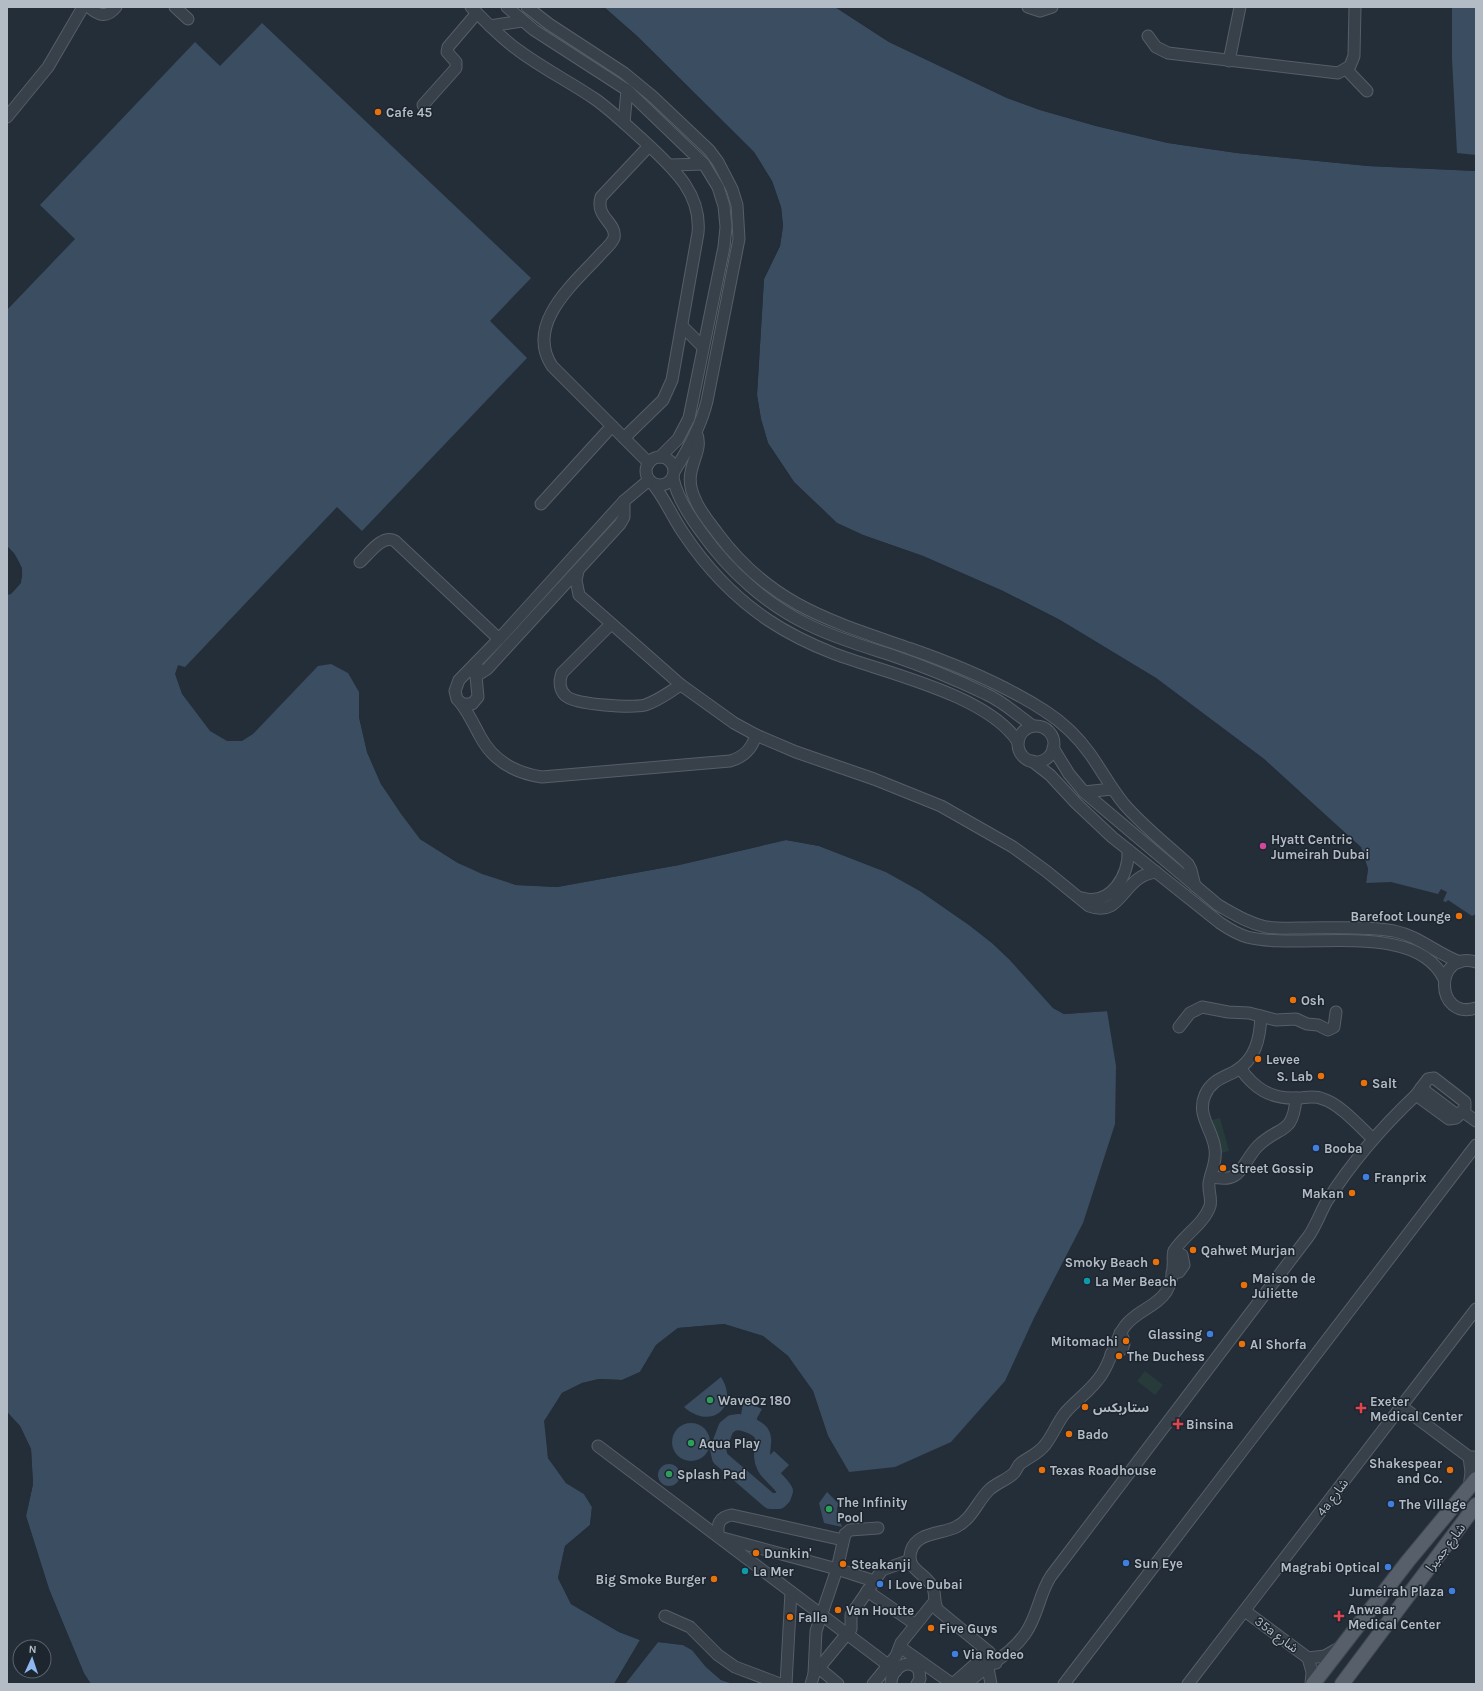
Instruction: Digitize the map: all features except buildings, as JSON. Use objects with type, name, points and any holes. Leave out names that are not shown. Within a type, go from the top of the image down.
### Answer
[{"type":"main road","name":"شارع جميرا","points":[[1312,1684],[1473,1483]]},
{"type":"main road","name":"شارع جميرا","points":[[1342,1684],[1476,1505]]},
{"type":"street","points":[[7,117],[48,67],[83,7]]},
{"type":"street","points":[[89,7],[96,13],[103,15],[110,14],[116,7]]},
{"type":"street","points":[[175,7],[188,19]]},
{"type":"street","points":[[507,7],[522,21],[627,90],[704,164],[718,187],[724,206],[726,227],[724,247],[689,418],[678,439],[660,457],[649,462]]},
{"type":"street","points":[[528,7],[549,24],[624,73],[647,92],[709,150],[718,162],[732,189],[738,211],[739,239],[707,401],[696,432],[674,474],[664,485],[650,482],[624,501],[477,664],[457,684],[455,691],[460,702],[475,724],[483,742],[500,761],[520,772],[542,777],[730,761],[737,759],[750,749],[756,735]]},
{"type":"street","points":[[1028,7],[1040,11],[1052,7]]},
{"type":"street","points":[[1229,61],[1240,7]]},
{"type":"street","points":[[1148,36],[1156,47],[1164,52],[1334,74],[1346,69],[1352,61],[1355,7]]},
{"type":"street","points":[[423,105],[456,68],[456,62],[448,52],[448,47],[474,10],[517,50],[594,98],[624,123],[670,165],[690,191],[696,207],[699,224],[672,380],[663,400],[624,438]]},
{"type":"street","points":[[490,26],[522,21]]},
{"type":"street","points":[[1325,72],[1335,69],[1343,64],[1349,56],[1353,46]]},
{"type":"street","points":[[1346,69],[1367,90]]},
{"type":"street","points":[[624,123],[627,90]]},
{"type":"street","points":[[649,146],[601,197],[600,211],[613,229],[614,238],[559,300],[550,315],[544,339],[545,353],[552,366],[649,462]]},
{"type":"street","points":[[670,165],[704,164]]},
{"type":"street","points":[[682,326],[703,347]]},
{"type":"street","points":[[540,504],[612,426]]},
{"type":"street","points":[[696,432],[699,446],[690,474],[693,494],[714,529],[746,566],[774,589],[817,616],[975,674],[1020,697],[1053,717],[1082,744],[1112,789],[1135,816],[1188,864],[1192,870],[1195,886]]},
{"type":"street","points":[[660,457],[670,460],[677,492],[707,540],[726,563],[754,589],[784,611],[810,626],[893,656],[987,694],[1033,726],[1042,727],[1049,732],[1053,740],[1053,748],[1069,774],[1084,792],[1218,905],[1243,919],[1258,925],[1271,927],[1373,929],[1394,931],[1416,938],[1442,955],[1460,962],[1476,962]]},
{"type":"street","points":[[649,462],[646,474],[650,482],[661,494],[683,532],[703,559],[733,592],[758,613],[783,629],[815,646],[910,679],[958,699],[996,719],[1018,742],[1021,754],[1050,775],[1076,803],[1128,850],[1220,923],[1241,935],[1267,940],[1373,942],[1397,945],[1418,952],[1426,957],[1435,965],[1444,979]]},
{"type":"street","points":[[476,676],[487,669],[620,524],[624,517],[624,501]]},
{"type":"street","points":[[360,562],[384,540],[390,539],[395,541],[499,639]]},
{"type":"street","points":[[578,570],[576,580],[579,595]]},
{"type":"street","points":[[556,595],[570,593],[579,595],[680,685],[713,710],[756,735],[796,752],[903,790],[941,806],[1013,847],[1046,870],[1089,906],[1096,908],[1109,907],[1115,903],[1139,878],[1156,872]]},
{"type":"street","points":[[611,624],[562,673],[561,688],[566,696],[575,700],[632,707],[657,700],[680,685]]},
{"type":"street","points":[[893,656],[912,650]]},
{"type":"street","points":[[475,724],[478,690],[476,676],[477,664]]},
{"type":"street","points":[[460,702],[469,704],[477,699]]},
{"type":"street","points":[[1018,742],[1022,733],[1033,726]]},
{"type":"street","points":[[1032,761],[1045,759],[1053,748]]},
{"type":"street","points":[[1084,792],[1112,789]]},
{"type":"street","points":[[1078,897],[1099,900],[1109,894],[1126,870],[1128,850]]},
{"type":"street","points":[[1460,962],[1450,969],[1444,979],[1444,989],[1452,1004],[1462,1009],[1476,1008]]},
{"type":"street","points":[[1179,1027],[1190,1013],[1202,1007],[1228,1012],[1249,1013],[1276,1020],[1296,1019],[1307,1024],[1318,1025],[1328,1030],[1334,1027],[1336,1012]]},
{"type":"street","points":[[991,1684],[992,1665],[989,1652],[941,1613],[934,1602],[934,1594],[929,1581],[918,1573],[910,1560],[910,1553],[913,1545],[918,1540],[950,1530],[962,1523],[973,1513],[990,1489],[1014,1472],[1021,1463],[1042,1449],[1064,1414],[1096,1382],[1106,1366],[1120,1333],[1132,1319],[1159,1300],[1167,1289],[1172,1273],[1174,1251],[1207,1212],[1210,1202],[1209,1184],[1215,1165],[1216,1151],[1213,1137],[1203,1117],[1202,1102],[1208,1088],[1213,1083],[1240,1068],[1250,1058],[1255,1050],[1260,1031],[1261,1016]]},
{"type":"street","points":[[1240,1068],[1254,1085],[1265,1093],[1280,1097],[1316,1097],[1329,1101],[1373,1139]]},
{"type":"street","points":[[967,1684],[980,1672],[1013,1649],[1026,1633],[1038,1607],[1044,1588],[1051,1576],[1308,1237],[1323,1207],[1373,1139],[1428,1079],[1434,1078],[1463,1100],[1466,1105],[1460,1114],[1454,1119],[1449,1118],[1418,1091]]},
{"type":"street","points":[[1211,1176],[1225,1178],[1238,1173],[1259,1145],[1282,1131],[1290,1123],[1295,1112],[1296,1098]]},
{"type":"street","points":[[1460,1114],[1476,1121]]},
{"type":"street","points":[[1064,1684],[1476,1145]]},
{"type":"street","name":"4a شارع","points":[[1188,1684],[1476,1309]]},
{"type":"street","points":[[1401,1406],[1473,1457],[1471,1472],[1473,1483]]},
{"type":"street","points":[[598,1446],[892,1668]]},
{"type":"street","points":[[719,1537],[718,1524],[721,1519],[732,1515],[843,1540]]},
{"type":"street","points":[[815,1675],[816,1631],[837,1569],[845,1534],[850,1530],[878,1528]]},
{"type":"street","points":[[719,1537],[837,1569],[874,1581]]},
{"type":"street","points":[[815,1675],[852,1627],[850,1620],[851,1615],[874,1581],[886,1567],[910,1560]]},
{"type":"street","points":[[867,1591],[915,1624]]},
{"type":"street","points":[[786,1684],[791,1592]]},
{"type":"street","points":[[891,1684],[892,1668],[900,1647],[915,1624],[934,1602]]},
{"type":"street","name":"35a شارع","points":[[1245,1611],[1308,1658]]},
{"type":"street","points":[[665,1616],[690,1627],[718,1655],[735,1667],[780,1684]]},
{"type":"street","points":[[900,1647],[951,1682],[955,1682],[989,1652]]},
{"type":"street","points":[[1312,1684],[1312,1672],[1308,1658],[1325,1656],[1340,1648]]},
{"type":"street","points":[[872,1684],[892,1668],[907,1663],[916,1666],[921,1674],[918,1684]]},
{"type":"street","points":[[815,1675],[838,1684]]},
{"type":"green space","points":[[1220,1118],[1229,1151],[1218,1154],[1207,1121]]},
{"type":"green space","points":[[1145,1371],[1163,1385],[1155,1395],[1137,1381]]},
{"type":"water","points":[[604,7],[835,7],[889,42],[1007,98],[1040,110],[1096,126],[1168,143],[1237,153],[1368,166],[1476,171],[1476,914],[1472,916],[1448,900],[1446,902],[1443,901],[1447,892],[1441,889],[1438,894],[1391,882],[1366,883],[1368,869],[1361,847],[1264,759],[1156,678],[1060,620],[1003,591],[923,556],[863,535],[837,523],[794,482],[768,443],[761,419],[757,395],[764,279],[780,246],[783,226],[781,207],[772,181],[754,152],[637,36]]},
{"type":"water","points":[[1452,7],[1476,7],[1476,155],[1457,153],[1452,59]]},
{"type":"water","points":[[262,23],[531,278],[490,321],[527,358],[362,531],[337,507],[185,667],[178,665],[175,674],[182,694],[210,731],[227,741],[242,741],[253,734],[318,666],[331,664],[348,673],[359,692],[359,717],[367,752],[381,784],[420,839],[458,863],[516,885],[557,887],[679,865],[786,840],[819,846],[886,872],[920,891],[992,943],[1010,960],[1053,1008],[1064,1014],[1107,1011],[1116,1066],[1115,1124],[1083,1223],[1034,1318],[1005,1381],[951,1442],[895,1467],[849,1472],[828,1436],[813,1391],[788,1356],[763,1336],[724,1324],[678,1328],[656,1345],[640,1372],[622,1380],[599,1379],[582,1383],[562,1393],[545,1421],[548,1458],[566,1483],[584,1494],[592,1507],[590,1525],[565,1546],[558,1578],[571,1604],[619,1632],[640,1640],[614,1684],[91,1684],[84,1673],[49,1589],[26,1516],[33,1484],[31,1449],[20,1426],[7,1412],[7,595],[12,593],[20,582],[22,571],[15,555],[7,546],[7,310],[75,239],[40,205],[195,42],[220,66]]},
{"type":"water","name":"WaveOz 180","points":[[721,1377],[726,1388],[727,1398],[725,1406],[720,1412],[713,1416],[704,1417],[694,1414],[684,1407]]},
{"type":"water","points":[[743,1403],[749,1403],[762,1409],[757,1418],[756,1429],[747,1424],[735,1422],[741,1415]]},
{"type":"water","name":"Aqua Play","points":[[687,1423],[695,1423],[705,1428],[709,1435],[709,1449],[705,1456],[695,1461],[687,1461],[677,1456],[675,1453],[672,1446],[672,1438],[677,1428],[680,1426]]},
{"type":"water","points":[[774,1451],[789,1465],[780,1474],[769,1463],[769,1456]]},
{"type":"water","name":"Splash Pad","points":[[669,1464],[677,1467],[680,1475],[677,1483],[669,1486],[661,1483],[658,1475],[661,1467]]},
{"type":"water","name":"The Infinity Pool","points":[[827,1492],[838,1503],[837,1510],[842,1527],[824,1523],[819,1503]]},
{"type":"water","points":[[658,1642],[683,1645],[692,1650],[706,1667],[721,1680],[733,1684],[625,1684]]},
{"type":"pier","points":[[602,7],[604,7],[637,36],[754,152],[772,181],[781,207],[783,226],[780,246],[764,279],[757,395],[761,419],[768,443],[794,482],[837,523],[863,535],[923,556],[1003,591],[1060,620],[1156,678],[1264,759],[1361,848],[1368,869],[1366,883],[1381,883],[1364,884],[1366,869],[1359,849],[1263,760],[1155,680],[1059,621],[1002,592],[923,558],[862,537],[836,524],[793,483],[767,443],[759,420],[755,395],[762,279],[778,245],[781,226],[779,208],[770,182],[753,153],[636,37]]},
{"type":"pier","points":[[835,7],[838,7],[890,40],[1008,96],[1041,108],[1096,124],[1168,141],[1237,151],[1368,164],[1476,169],[1476,171],[1368,166],[1237,153],[1168,143],[1096,126],[1040,110],[1007,98],[889,42]]},
{"type":"pier","points":[[7,546],[14,553],[22,568],[21,583],[11,594],[7,595],[7,593],[19,582],[20,569]]},
{"type":"pier","points":[[361,709],[369,751],[382,783],[403,813],[422,838],[458,861],[483,872],[516,883],[557,885],[679,863],[786,838],[819,844],[887,870],[921,889],[970,923],[993,942],[1011,959],[1054,1007],[1065,1012],[1106,1009],[1109,1011],[1064,1014],[1053,1008],[1010,960],[992,943],[920,891],[886,872],[819,846],[786,840],[679,865],[557,887],[516,885],[482,874],[458,863],[420,839],[401,814],[381,784],[367,752],[359,717]]},
{"type":"pier","points":[[724,1324],[763,1336],[788,1356],[813,1391],[828,1436],[850,1474],[847,1473],[826,1437],[811,1392],[787,1358],[762,1338],[723,1326],[679,1330],[657,1347],[641,1374],[622,1382],[599,1381],[582,1385],[564,1394],[547,1422],[550,1457],[568,1481],[586,1493],[594,1507],[591,1526],[566,1547],[560,1577],[572,1602],[620,1630],[642,1639],[617,1684],[614,1684],[640,1640],[619,1632],[571,1604],[558,1578],[565,1546],[590,1525],[592,1507],[584,1494],[566,1483],[548,1458],[544,1421],[562,1393],[582,1383],[599,1379],[622,1380],[640,1372],[656,1345],[678,1328]]},
{"type":"pier","points":[[7,1412],[20,1426],[31,1449],[33,1484],[26,1516],[49,1589],[83,1673],[91,1684],[88,1684],[82,1674],[47,1590],[24,1517],[31,1484],[29,1450],[18,1428],[7,1415]]},
{"type":"pier","points":[[658,1640],[683,1643],[693,1649],[707,1666],[722,1678],[731,1680],[735,1684],[721,1680],[706,1667],[692,1650],[683,1645],[658,1642],[625,1684],[623,1684]]},
{"type":"waterway","points":[[739,1422],[759,1430],[762,1435],[762,1459],[765,1467],[785,1491],[783,1497],[779,1501],[770,1501],[720,1458],[718,1449],[726,1428],[732,1423],[739,1422]]},
{"type":"place","name":"Cafe 45","points":[[378,112]]},
{"type":"place","name":"Hyatt Centric Jumeirah Dubai","points":[[1263,846]]},
{"type":"place","name":"Barefoot Lounge","points":[[1459,916]]},
{"type":"place","name":"Osh","points":[[1293,1000]]},
{"type":"place","name":"Levee","points":[[1258,1059]]},
{"type":"place","name":"S. Lab","points":[[1321,1076]]},
{"type":"place","name":"Salt","points":[[1364,1083]]},
{"type":"place","name":"Booba","points":[[1316,1148]]},
{"type":"place","name":"Street Gossip","points":[[1223,1168]]},
{"type":"place","name":"Franprix","points":[[1366,1177]]},
{"type":"place","name":"Makan","points":[[1352,1193]]},
{"type":"place","name":"Qahwet Murjan","points":[[1193,1250]]},
{"type":"place","name":"Smoky Beach","points":[[1156,1262]]},
{"type":"place","name":"La Mer Beach","points":[[1087,1281]]},
{"type":"place","name":"Maison de Juliette","points":[[1244,1285]]},
{"type":"place","name":"Glassing","points":[[1210,1334]]},
{"type":"place","name":"Mitomachi","points":[[1126,1341]]},
{"type":"place","name":"Al Shorfa","points":[[1242,1344]]},
{"type":"place","name":"The Duchess","points":[[1119,1356]]},
{"type":"place","name":"WaveOz 180","points":[[710,1400]]},
{"type":"place","name":"ستاربكس","points":[[1085,1407]]},
{"type":"place","name":"Exeter Medical Center","points":[[1361,1408]]},
{"type":"place","name":"Binsina","points":[[1178,1424]]},
{"type":"place","name":"Bado","points":[[1069,1434]]},
{"type":"place","name":"Aqua Play","points":[[691,1443]]},
{"type":"place","name":"Texas Roadhouse","points":[[1042,1470]]},
{"type":"place","name":"Shakespear and Co.","points":[[1450,1470]]},
{"type":"place","name":"Splash Pad","points":[[669,1474]]},
{"type":"place","name":"The Village","points":[[1391,1504]]},
{"type":"place","name":"The Infinity Pool","points":[[829,1509]]},
{"type":"place","name":"Dunkin'","points":[[756,1553]]},
{"type":"place","name":"Sun Eye","points":[[1126,1563]]},
{"type":"place","name":"Steakanji","points":[[843,1564]]},
{"type":"place","name":"Magrabi Optical","points":[[1388,1567]]},
{"type":"place","name":"La Mer","points":[[745,1571]]},
{"type":"place","name":"Big Smoke Burger","points":[[714,1579]]},
{"type":"place","name":"I Love Dubai","points":[[880,1584]]},
{"type":"place","name":"Jumeirah Plaza","points":[[1452,1591]]},
{"type":"place","name":"Van Houtte","points":[[838,1610]]},
{"type":"place","name":"Anwaar Medical Center","points":[[1339,1616]]},
{"type":"place","name":"Falla","points":[[790,1617]]},
{"type":"place","name":"Five Guys","points":[[931,1628]]},
{"type":"place","name":"Via Rodeo","points":[[955,1654]]}]
